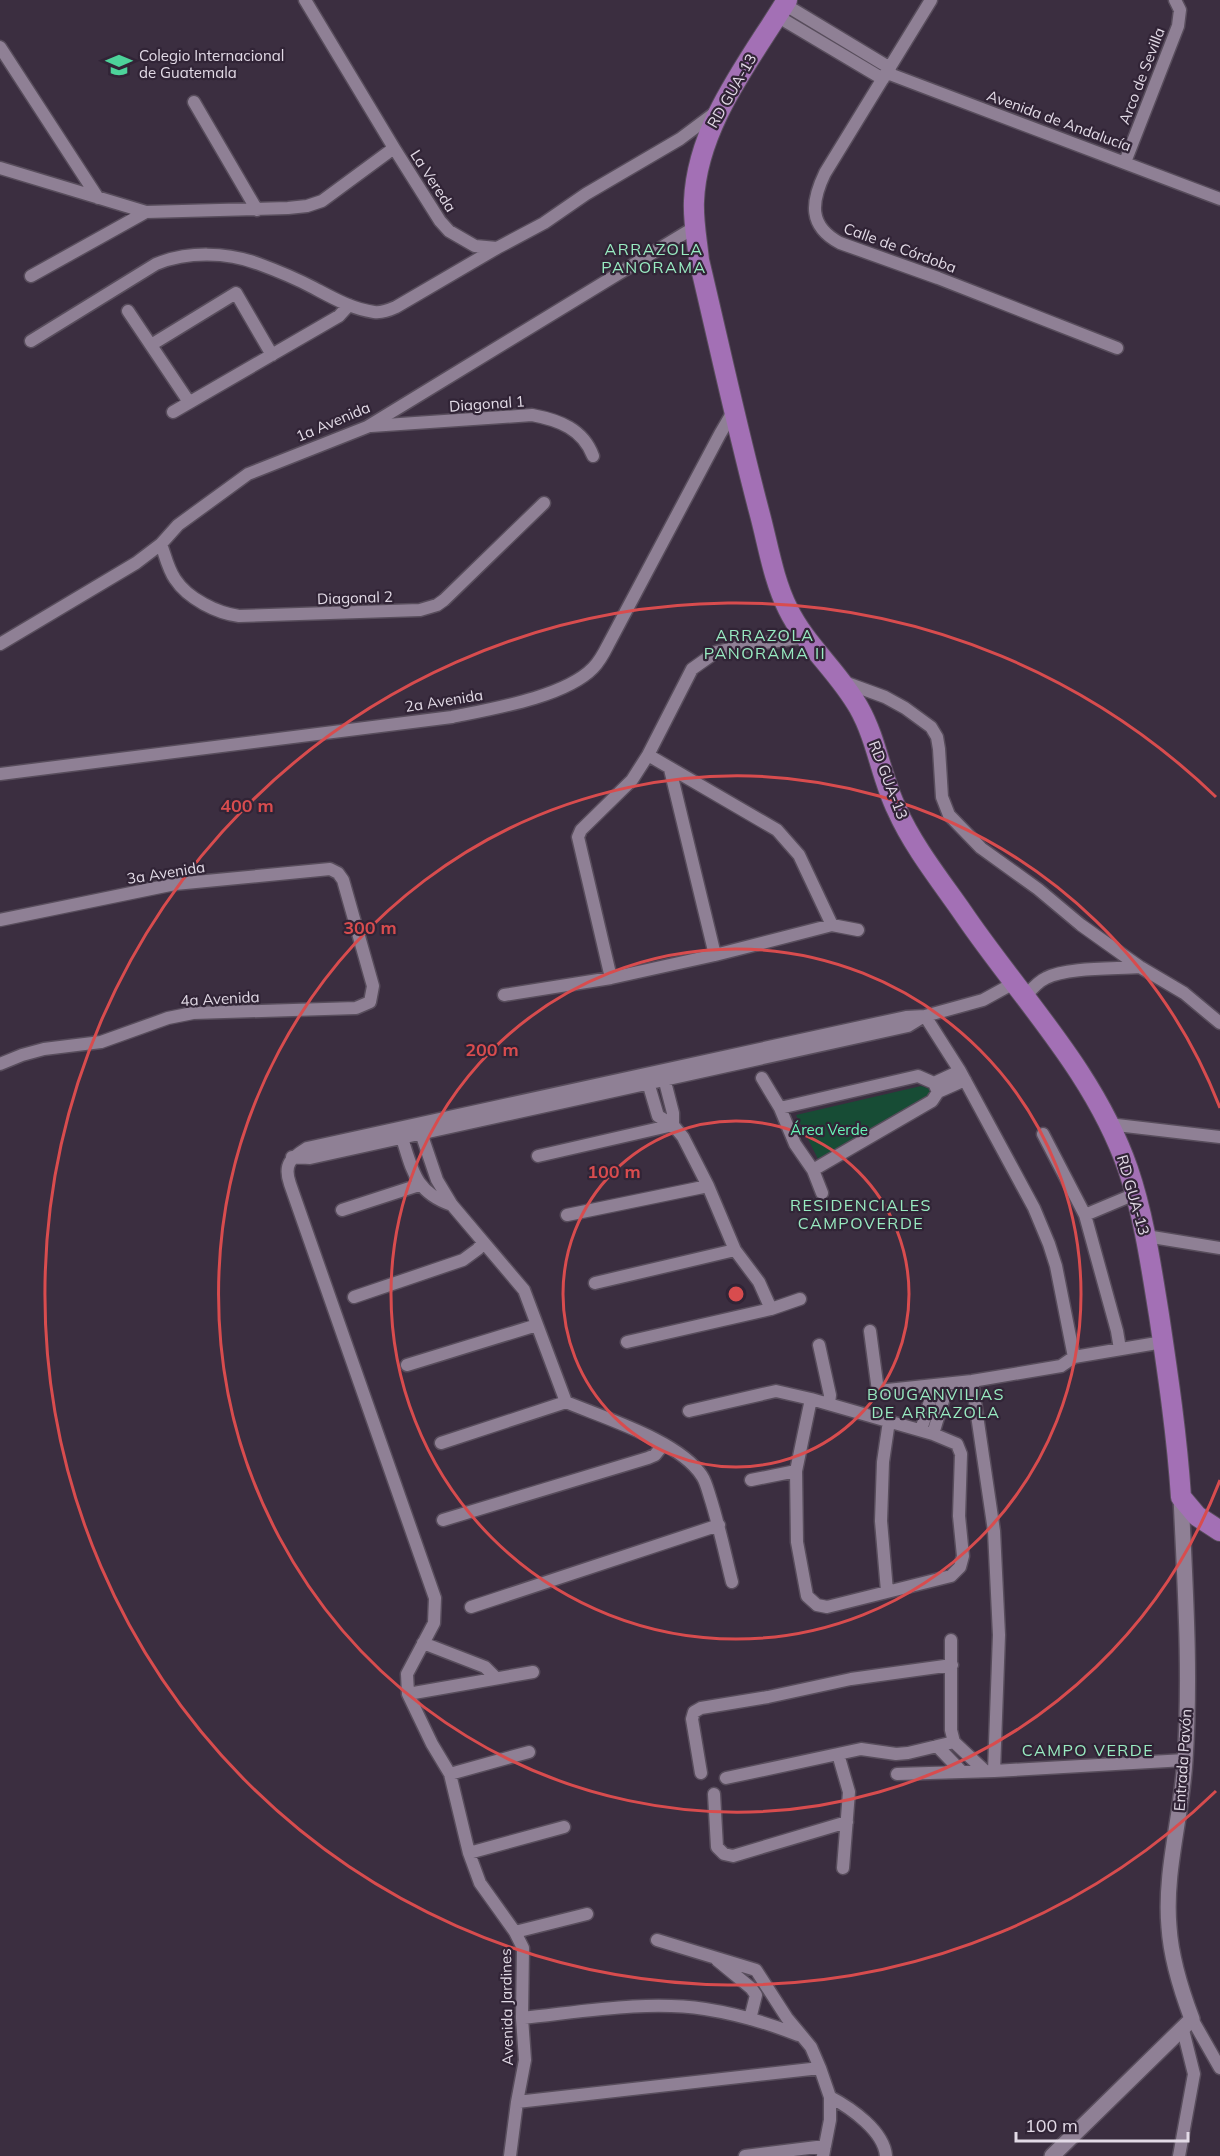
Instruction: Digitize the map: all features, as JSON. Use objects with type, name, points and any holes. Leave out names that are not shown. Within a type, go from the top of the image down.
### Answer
[{"type":"main road","name":"RD GUA-13","points":[[783,6],[712,124],[700,160],[689,230],[699,260],[780,591],[790,614],[805,637],[842,681],[868,726],[897,811],[913,839],[965,917],[1087,1083],[1128,1168],[1146,1236],[1163,1342],[1181,1497]]},
{"type":"main road","points":[[1181,1497],[1197,1516],[1220,1531]]},
{"type":"street","name":"La Vereda","points":[[305,0],[394,148],[449,231],[475,246],[497,248]]},
{"type":"street","points":[[887,73],[931,0]]},
{"type":"street","name":"Arco de Sevilla","points":[[1125,162],[1178,26],[1180,10],[1175,0]]},
{"type":"street","name":"Avenida de Andalucía","points":[[783,6],[887,73],[1220,199]]},
{"type":"street","points":[[0,47],[98,198]]},
{"type":"street","name":"Calle de Córdoba","points":[[887,73],[819,185],[814,205],[822,230],[830,238],[840,243],[1117,348]]},
{"type":"street","points":[[194,102],[257,210]]},
{"type":"street","points":[[31,341],[156,264],[190,255],[218,255],[258,263],[349,305],[375,312],[385,312],[544,223],[586,194],[680,139],[720,109]]},
{"type":"street","points":[[0,168],[146,212],[257,210],[307,206],[322,201],[394,148]]},
{"type":"street","points":[[31,276],[146,212]]},
{"type":"street","name":"1a Avenida","points":[[2,638],[136,563],[161,544],[178,525],[248,474],[367,427],[689,230]]},
{"type":"street","points":[[151,345],[236,293],[272,355]]},
{"type":"street","points":[[173,412],[339,316],[349,305]]},
{"type":"street","points":[[128,311],[189,402]]},
{"type":"street","name":"2a Avenida","points":[[0,774],[452,717],[518,703],[571,684],[595,667],[734,410]]},
{"type":"street","name":"Diagonal 1","points":[[367,427],[532,416],[549,418],[578,432],[585,439],[593,456]]},
{"type":"street","name":"Diagonal 2","points":[[161,544],[173,577],[180,586],[187,593],[219,612],[229,615],[420,610],[444,600],[544,503]]},
{"type":"street","points":[[611,978],[578,837],[580,830],[632,780],[648,755],[692,669],[716,652],[805,637]]},
{"type":"street","points":[[842,681],[895,702],[931,727],[937,737],[942,797],[950,815],[981,848],[1038,889],[1081,925],[1140,967],[1184,993],[1220,1023]]},
{"type":"street","points":[[648,755],[777,830],[799,855],[832,925]]},
{"type":"street","points":[[670,769],[716,955]]},
{"type":"street","name":"3a Avenida","points":[[0,920],[175,884],[330,868],[343,880],[373,986],[372,997]]},
{"type":"street","points":[[504,995],[611,978],[716,955],[832,925],[858,930]]},
{"type":"street","points":[[533,1672],[408,1694],[406,1681],[410,1668],[434,1623],[435,1598],[288,1177],[292,1157],[307,1148],[420,1129],[663,1076],[906,1017],[925,1016],[1035,986],[1046,978],[1059,974],[1140,967]]},
{"type":"street","name":"4a Avenida","points":[[0,1064],[44,1049],[101,1042],[168,1018],[193,1013],[356,1008],[370,1002],[372,997]]},
{"type":"street","points":[[925,1016],[962,1075],[1006,1155],[1049,1244],[1056,1266],[1074,1357]]},
{"type":"street","points":[[813,1170],[932,1101],[936,1088],[962,1075]]},
{"type":"street","points":[[663,1076],[673,1113],[673,1125]]},
{"type":"street","points":[[780,1108],[918,1076],[936,1088]]},
{"type":"street","points":[[762,1078],[780,1108],[795,1144],[813,1170],[822,1193]]},
{"type":"street","points":[[648,1079],[658,1116],[673,1125],[683,1137],[708,1186],[735,1250],[759,1282],[771,1309]]},
{"type":"street","points":[[1108,1124],[1220,1137]]},
{"type":"street","points":[[538,1156],[673,1125]]},
{"type":"street","points":[[420,1129],[438,1180],[452,1205],[524,1290],[566,1402]]},
{"type":"street","points":[[401,1133],[419,1185],[428,1194],[452,1205]]},
{"type":"street","points":[[1043,1134],[1085,1215],[1120,1349]]},
{"type":"street","points":[[342,1210],[419,1185]]},
{"type":"street","points":[[567,1215],[708,1186]]},
{"type":"street","points":[[1085,1215],[1135,1194]]},
{"type":"street","points":[[1146,1236],[1220,1248]]},
{"type":"street","points":[[354,1297],[463,1260],[478,1249],[483,1242]]},
{"type":"street","points":[[595,1283],[735,1250]]},
{"type":"street","points":[[627,1342],[771,1309],[800,1299]]},
{"type":"street","points":[[407,1365],[537,1325]]},
{"type":"street","points":[[870,1331],[878,1391],[972,1381],[1061,1366],[1074,1357],[1163,1342]]},
{"type":"street","points":[[819,1345],[830,1395],[829,1404]]},
{"type":"street","points":[[972,1381],[994,1531],[999,1635],[989,1771]]},
{"type":"street","points":[[927,1432],[942,1384]]},
{"type":"street","points":[[690,1412],[776,1391],[812,1399],[927,1432],[957,1444],[961,1454],[959,1516],[963,1556],[960,1567],[951,1576],[827,1607],[818,1605],[807,1596],[797,1542],[796,1471],[812,1399]]},
{"type":"street","points":[[441,1443],[566,1402],[643,1434],[679,1453],[703,1478],[719,1524],[732,1582]]},
{"type":"street","points":[[886,1591],[881,1521],[883,1462],[889,1421]]},
{"type":"street","points":[[443,1520],[648,1458],[655,1455],[663,1445]]},
{"type":"street","points":[[751,1480],[796,1471]]},
{"type":"street","name":"Entrada Pavón","points":[[1181,1497],[1188,1641],[1185,1760],[1170,1883],[1169,1927],[1187,2024]]},
{"type":"street","points":[[471,1607],[719,1524]]},
{"type":"street","points":[[951,1640],[951,1730],[954,1742],[989,1771]]},
{"type":"street","points":[[423,1643],[485,1667],[496,1678]]},
{"type":"street","points":[[701,1773],[692,1719],[694,1712],[701,1708],[768,1697],[851,1678],[952,1665]]},
{"type":"street","name":"Avenida Jardines","points":[[408,1694],[432,1744],[450,1774],[469,1853],[480,1883],[515,1932],[523,1948],[522,2018],[525,2060],[510,2156]]},
{"type":"street","points":[[726,1778],[861,1749],[896,1754],[954,1742]]},
{"type":"street","points":[[937,1746],[962,1772]]},
{"type":"street","points":[[450,1774],[529,1752]]},
{"type":"street","points":[[838,1754],[849,1792],[843,1868]]},
{"type":"street","points":[[897,1774],[1185,1760]]},
{"type":"street","points":[[714,1794],[717,1847],[727,1856],[734,1857],[847,1822]]},
{"type":"street","points":[[469,1853],[564,1827]]},
{"type":"street","points":[[515,1932],[587,1914]]},
{"type":"street","points":[[657,1940],[756,1970],[787,2018],[811,2047],[820,2068],[830,2097],[830,2120],[824,2151],[745,2156]]},
{"type":"street","points":[[711,1955],[751,1988],[756,1995],[750,2019]]},
{"type":"street","points":[[522,2018],[644,2007],[704,2009],[772,2024],[801,2036]]},
{"type":"street","points":[[1187,2024],[1220,2068]]},
{"type":"street","points":[[1052,2156],[1187,2024]]},
{"type":"street","points":[[1179,2156],[1194,2074],[1187,2024]]},
{"type":"street","points":[[517,2102],[820,2068]]},
{"type":"street","points":[[830,2097],[849,2107],[877,2134],[884,2144],[886,2156]]},
{"type":"green space","name":"Área Verde","points":[[921,1086],[930,1089],[932,1094],[928,1103],[818,1159],[796,1115]]},
{"type":"place","name":"Colegio Internacional de Guatemala","points":[[119,65]]},
{"type":"district","name":"ARRAZOLA PANORAMA","points":[[654,258]]},
{"type":"district","name":"ARRAZOLA PANORAMA II","points":[[765,644]]},
{"type":"district","name":"RESIDENCIALES CAMPOVERDE","points":[[861,1214]]},
{"type":"district","name":"BOUGANVILIAS DE ARRAZOLA","points":[[936,1403]]},
{"type":"district","name":"CAMPO VERDE","points":[[1088,1750]]}]
